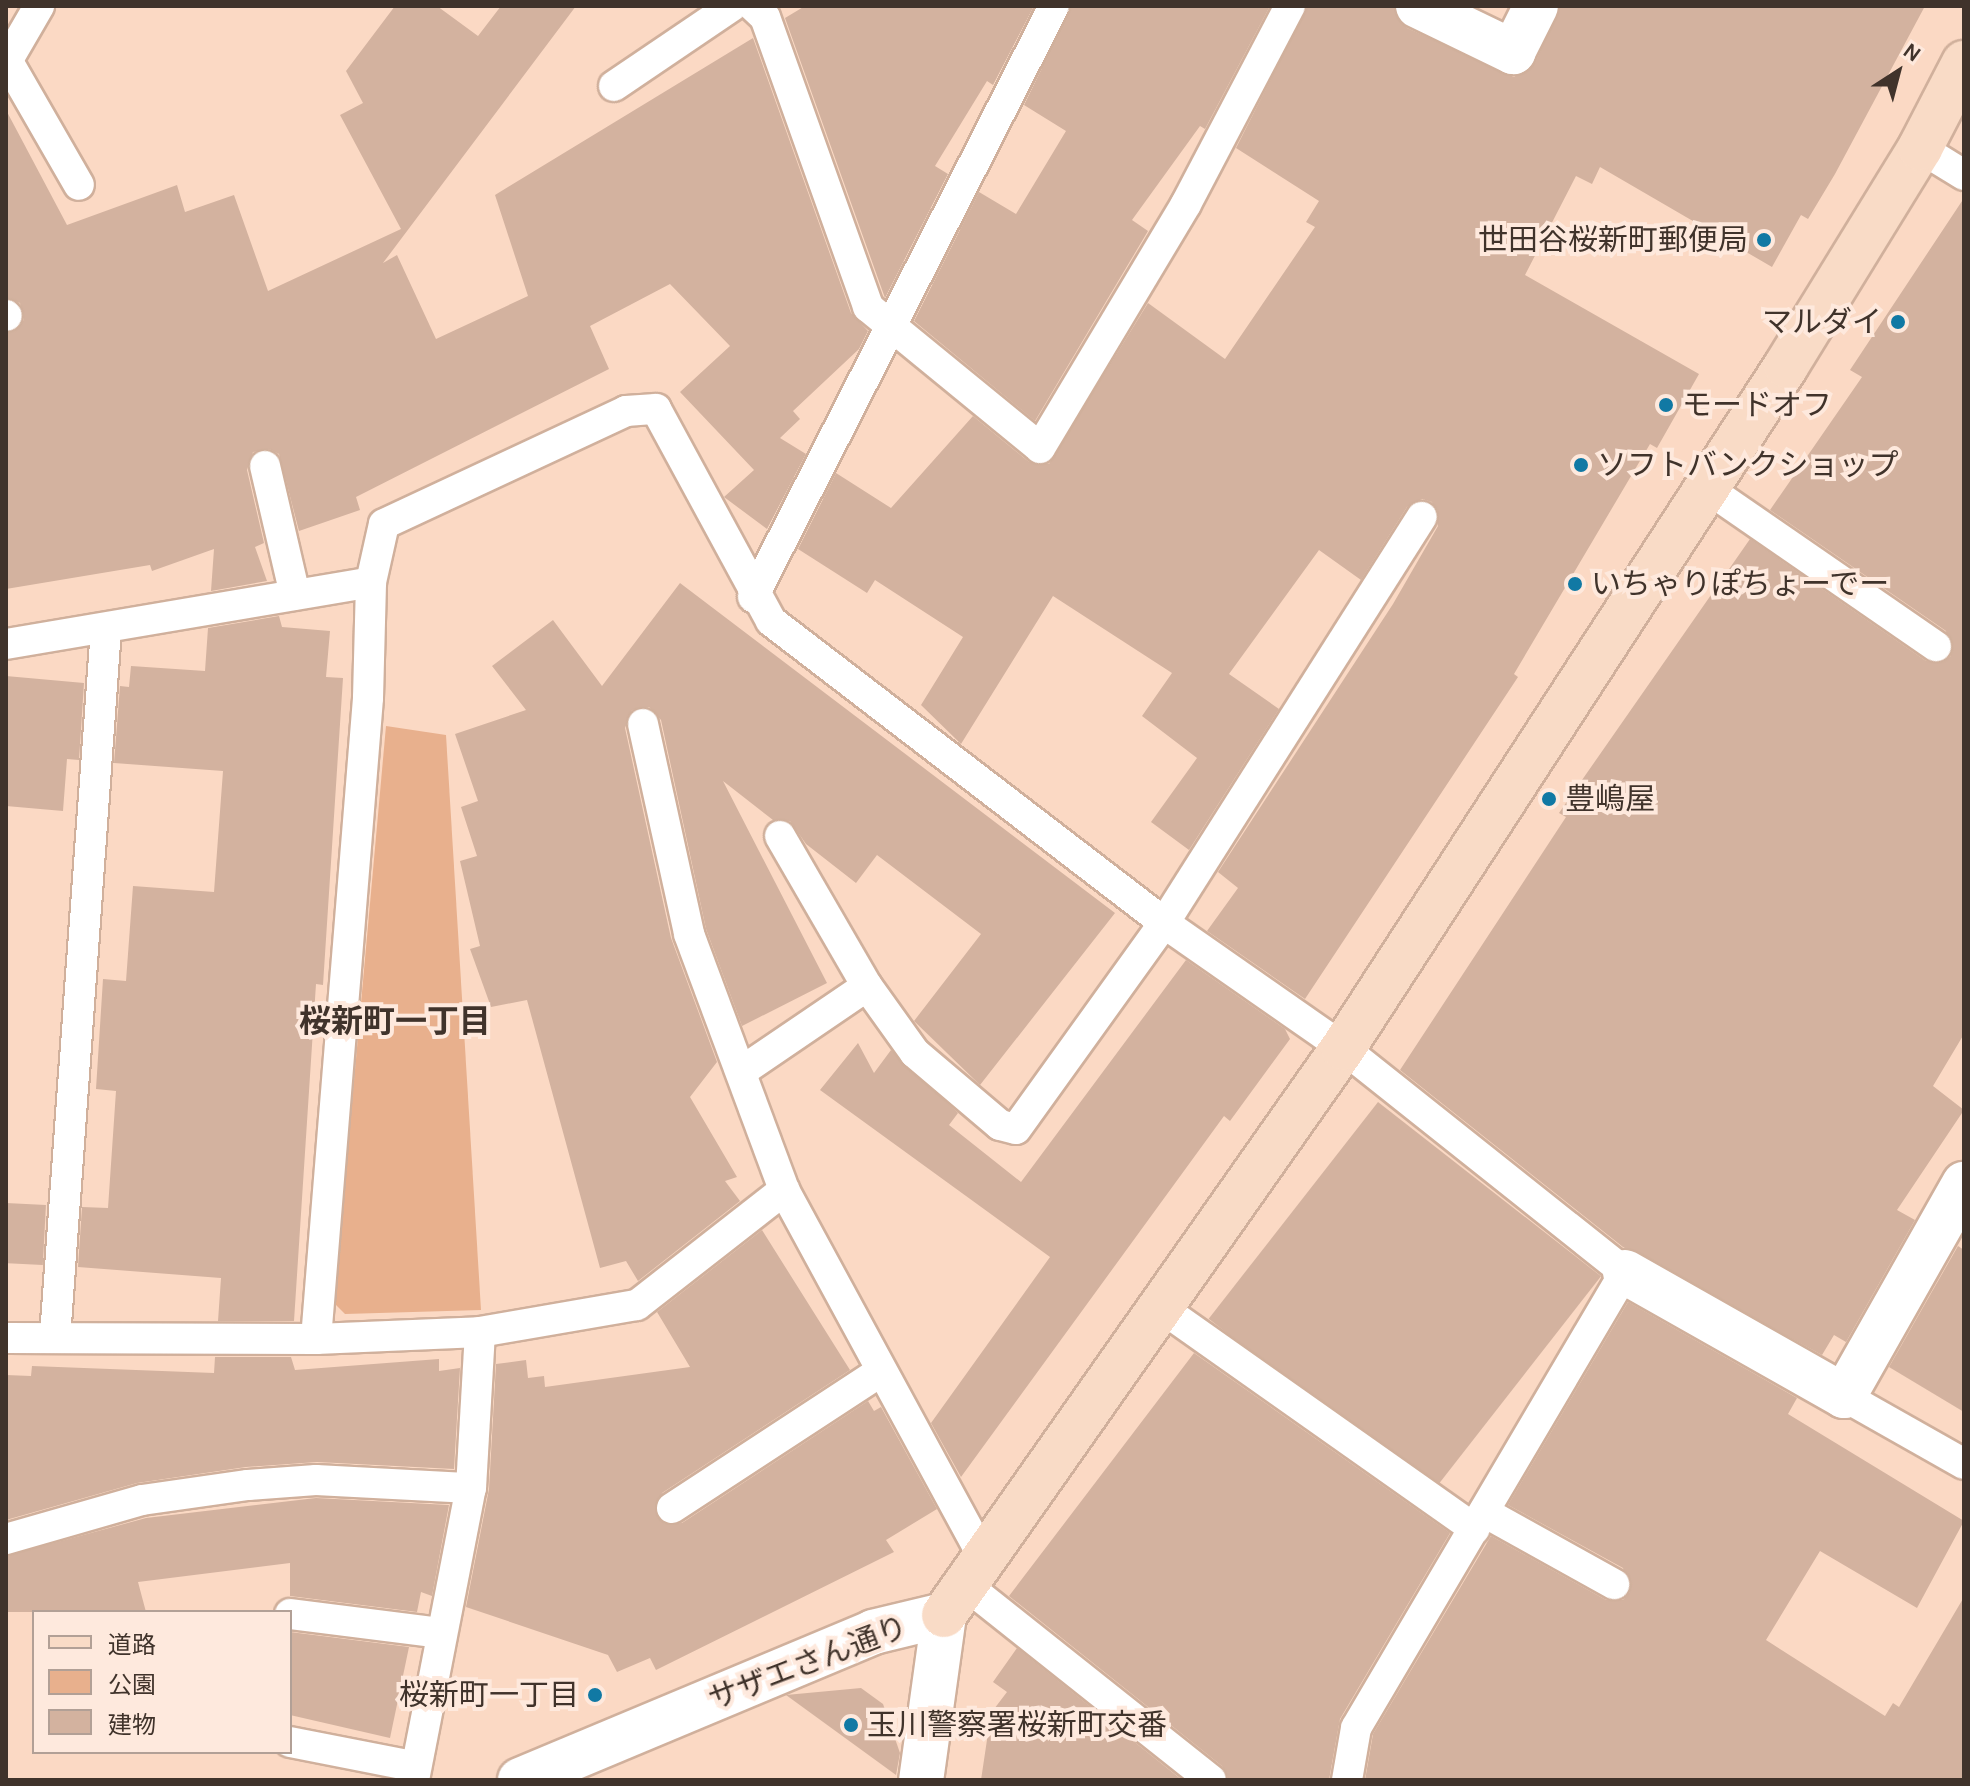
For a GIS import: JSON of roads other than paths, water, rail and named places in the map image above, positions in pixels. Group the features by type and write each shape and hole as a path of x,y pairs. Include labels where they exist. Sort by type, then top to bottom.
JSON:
{"street":[{"path":"1418,6 1513,52 1536,6"},
{"path":"963,1584 1343,1048 1708,489 1920,148 1964,63"},
{"path":"1625,1272 1844,1396 1964,1184"},
{"name":"サザエさん通り","path":"520,1780 873,1632 963,1584"},
{"name":"サザエさん通り","path":"921,1780 963,1584"}],"lane":[{"path":"39,6 7,61 79,185"},
{"path":"614,86 732,6"},
{"path":"753,6 765,17 868,307 1040,448 1186,204 1290,6"},
{"path":"753,597 1054,6"},
{"path":"1920,148 1964,175"},
{"path":"316,1339 368,698 371,582 384,524 626,411 656,409 753,597 771,621 1164,923 1343,1048 1625,1272 1356,1728 1347,1780"},
{"path":"265,466 295,595"},
{"path":"1708,489 1936,646"},
{"path":"780,836 867,986 915,1053 1000,1125 1016,1129 1164,923 1422,517"},
{"path":"6,644 371,582"},
{"path":"55,1337 106,629"},
{"path":"643,724 689,934 784,1190 880,1372 963,1584 1211,1780"},
{"path":"742,1071 867,986"},
{"path":"6,1338 316,1339 480,1332 637,1305 784,1190"},
{"path":"1160,1307 1480,1520 1614,1584"},
{"path":"292,1743 413,1773 471,1488 480,1332"},
{"path":"672,1508 880,1372"},
{"path":"1844,1396 1964,1464"},
{"path":"6,1539 142,1500 248,1485 316,1480 471,1488"},
{"path":"292,1614 441,1633"}],"place":[{"name":"世田谷桜新町郵便局","path":"1764,240"},
{"name":"マルダイ","path":"1898,322"},
{"name":"モードオフ","path":"1666,405"},
{"name":"ソフトバンクショップ","path":"1581,465"},
{"name":"いちゃりぽちょーでー","path":"1575,584"},
{"name":"豊嶋屋","path":"1549,799"},
{"name":"桜新町一丁目","path":"595,1695"},
{"name":"玉川警察署桜新町交番","path":"851,1725"}],"district":[{"name":"桜新町一丁目","path":"395,1022"}]}
